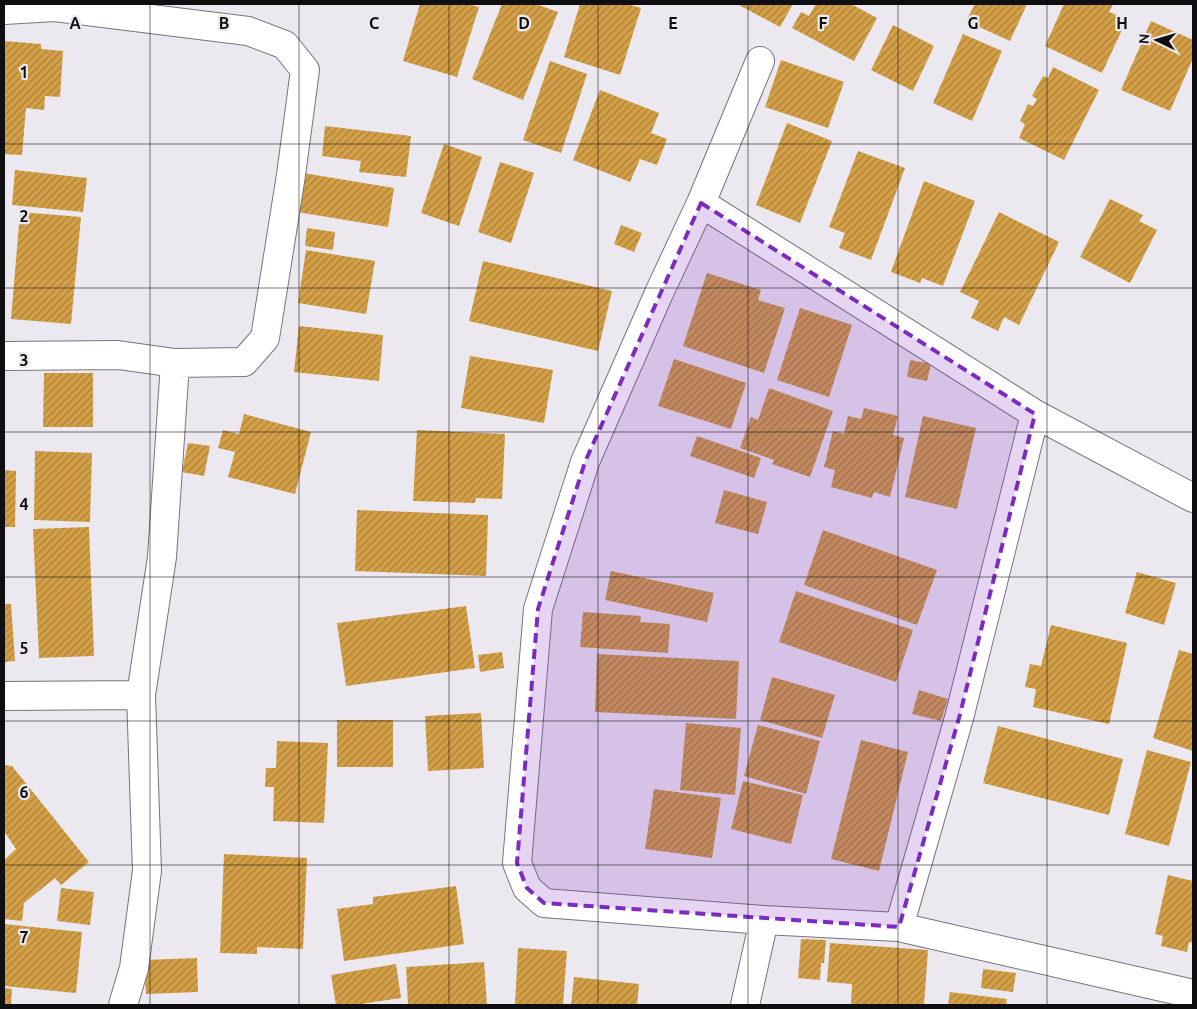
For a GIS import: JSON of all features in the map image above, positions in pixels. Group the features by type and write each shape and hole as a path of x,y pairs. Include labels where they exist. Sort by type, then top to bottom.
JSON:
{"street":[{"path":"4,10 56,7 248,31 285,45 305,70 265,338 244,362 175,363 118,355 4,356"},
{"path":"760,61 700,203 585,462 538,609 517,863 527,888 544,903 764,920 899,926 1193,994"},
{"path":"700,203 1035,414 1193,498"},
{"path":"123,1005 134,968 147,871 140,695 162,557 175,363"},
{"path":"899,926 959,718 1035,414"},
{"path":"4,696 140,695"},
{"path":"745,1005 764,920"}],"highlighted area":[{"path":"701,203 1035,414 959,718 899,927 544,903 527,888 517,863 538,609 585,462"}],"building":[{"path":"420,4 468,4 479,7 457,77 403,61"},
{"path":"502,4 536,4 558,12 523,100 472,79"},
{"path":"580,4 627,4 641,8 620,75 564,57"},
{"path":"737,4 793,4 780,27"},
{"path":"816,4 851,4 877,18 854,61 792,28 801,12 809,16"},
{"path":"975,4 1027,4 1010,41 966,21"},
{"path":"1064,4 1113,4 1109,12 1127,19 1102,73 1045,46"},
{"path":"1151,21 1193,40 1193,58 1170,111 1121,90"},
{"path":"893,25 934,46 913,91 871,70"},
{"path":"963,34 1002,51 972,121 933,103"},
{"path":"4,41 41,44 41,49 63,51 60,97 45,96 44,110 26,108 22,155 4,154"},
{"path":"781,60 844,82 828,128 765,107"},
{"path":"550,61 587,74 561,153 523,140"},
{"path":"1053,67 1099,90 1064,160 1019,138 1025,124 1020,121 1028,104 1033,106 1037,99 1032,96 1043,76 1048,78"},
{"path":"600,90 659,113 651,133 667,139 657,165 640,159 630,182 573,160"},
{"path":"787,123 832,141 800,223 756,205"},
{"path":"325,126 411,136 406,177 359,172 361,161 322,156"},
{"path":"444,144 482,157 459,226 421,213"},
{"path":"858,151 905,168 871,260 839,248 845,233 829,227"},
{"path":"500,162 534,173 511,243 478,232"},
{"path":"15,170 87,178 83,212 12,205"},
{"path":"303,173 394,188 388,227 297,212"},
{"path":"924,181 975,201 943,286 922,278 920,283 891,272"},
{"path":"1110,199 1143,215 1139,221 1157,230 1130,283 1080,257"},
{"path":"20,212 81,217 71,324 11,319"},
{"path":"999,212 1059,242 1019,325 1004,317 998,331 971,318 979,301 960,292"},
{"path":"621,225 642,233 634,252 614,244"},
{"path":"307,228 335,232 333,250 305,246"},
{"path":"306,250 375,261 366,314 298,303"},
{"path":"483,261 612,291 598,351 469,321"},
{"path":"707,273 761,290 758,300 785,308 764,373 683,346"},
{"path":"800,308 852,325 829,397 777,380"},
{"path":"299,326 383,335 379,381 294,372"},
{"path":"470,356 553,370 544,423 461,408"},
{"path":"674,359 746,383 731,429 658,406"},
{"path":"910,360 931,364 927,381 907,377"},
{"path":"44,373 93,373 93,427 43,427"},
{"path":"769,388 833,411 810,477 772,464 774,460 740,448 751,417 758,420"},
{"path":"864,408 898,416 893,435 904,438 890,497 874,492 872,498 831,487 835,470 824,467 833,431 844,434 848,416 861,419"},
{"path":"244,414 311,432 295,494 228,477 235,452 218,448 223,430 239,434"},
{"path":"923,416 976,428 957,509 905,497"},
{"path":"417,430 505,434 502,499 476,498 475,503 413,501"},
{"path":"697,436 761,458 754,478 690,456"},
{"path":"188,443 210,446 204,476 182,472"},
{"path":"35,451 92,453 90,522 34,520"},
{"path":"4,470 16,471 15,527 4,527"},
{"path":"724,490 767,502 758,534 715,523"},
{"path":"357,510 488,515 486,576 355,571"},
{"path":"89,527 94,656 39,658 33,529"},
{"path":"823,530 937,570 917,625 804,585"},
{"path":"611,571 714,593 707,622 605,600"},
{"path":"1137,572 1176,583 1164,625 1125,613"},
{"path":"796,591 913,630 896,682 779,642"},
{"path":"4,604 11,604 15,661 4,662"},
{"path":"466,606 475,668 346,686 337,623"},
{"path":"583,612 641,616 640,622 670,624 668,653 580,647"},
{"path":"1051,625 1127,643 1109,724 1033,707 1036,689 1025,687 1030,664 1041,666"},
{"path":"1179,650 1193,654 1193,751 1153,738"},
{"path":"502,652 504,668 480,672 478,655"},
{"path":"597,654 739,661 736,719 595,712"},
{"path":"772,677 835,695 822,738 760,720"},
{"path":"919,690 948,699 941,721 912,714"},
{"path":"481,713 484,768 428,771 425,716"},
{"path":"337,720 393,720 393,767 337,767"},
{"path":"686,723 741,728 735,795 680,790"},
{"path":"758,725 820,741 806,794 744,776"},
{"path":"998,726 1123,759 1109,815 983,783"},
{"path":"861,740 908,752 879,871 831,859"},
{"path":"277,741 328,743 324,823 273,821 274,787 265,787 266,768 276,768"},
{"path":"1147,750 1191,762 1169,846 1125,834"},
{"path":"4,765 12,766 89,862 61,885 55,878 24,903 22,921 4,919 4,860 16,849 4,831"},
{"path":"743,781 803,795 791,844 731,829"},
{"path":"654,789 721,798 712,858 645,849"},
{"path":"224,854 307,858 303,949 257,947 257,954 220,953"},
{"path":"1168,875 1193,881 1193,943 1189,942 1187,952 1161,946 1163,936 1155,934"},
{"path":"456,886 464,944 344,961 337,909 373,904 373,897"},
{"path":"61,888 94,892 90,925 57,921"},
{"path":"4,924 82,932 76,993 4,986"},
{"path":"801,939 826,940 824,963 821,963 820,980 798,978"},
{"path":"830,943 928,950 924,1005 851,1005 852,984 827,982"},
{"path":"518,948 567,951 563,1005 515,1005"},
{"path":"197,958 198,992 146,994 144,960"},
{"path":"484,962 487,1005 408,1005 406,967"},
{"path":"396,964 401,998 354,1005 336,1005 331,975"},
{"path":"983,969 1016,973 1013,992 981,988"},
{"path":"574,977 639,984 637,1005 571,1005"},
{"path":"4,988 12,989 11,1005 4,1005"},
{"path":"950,992 1007,999 1006,1005 948,1005"}]}
